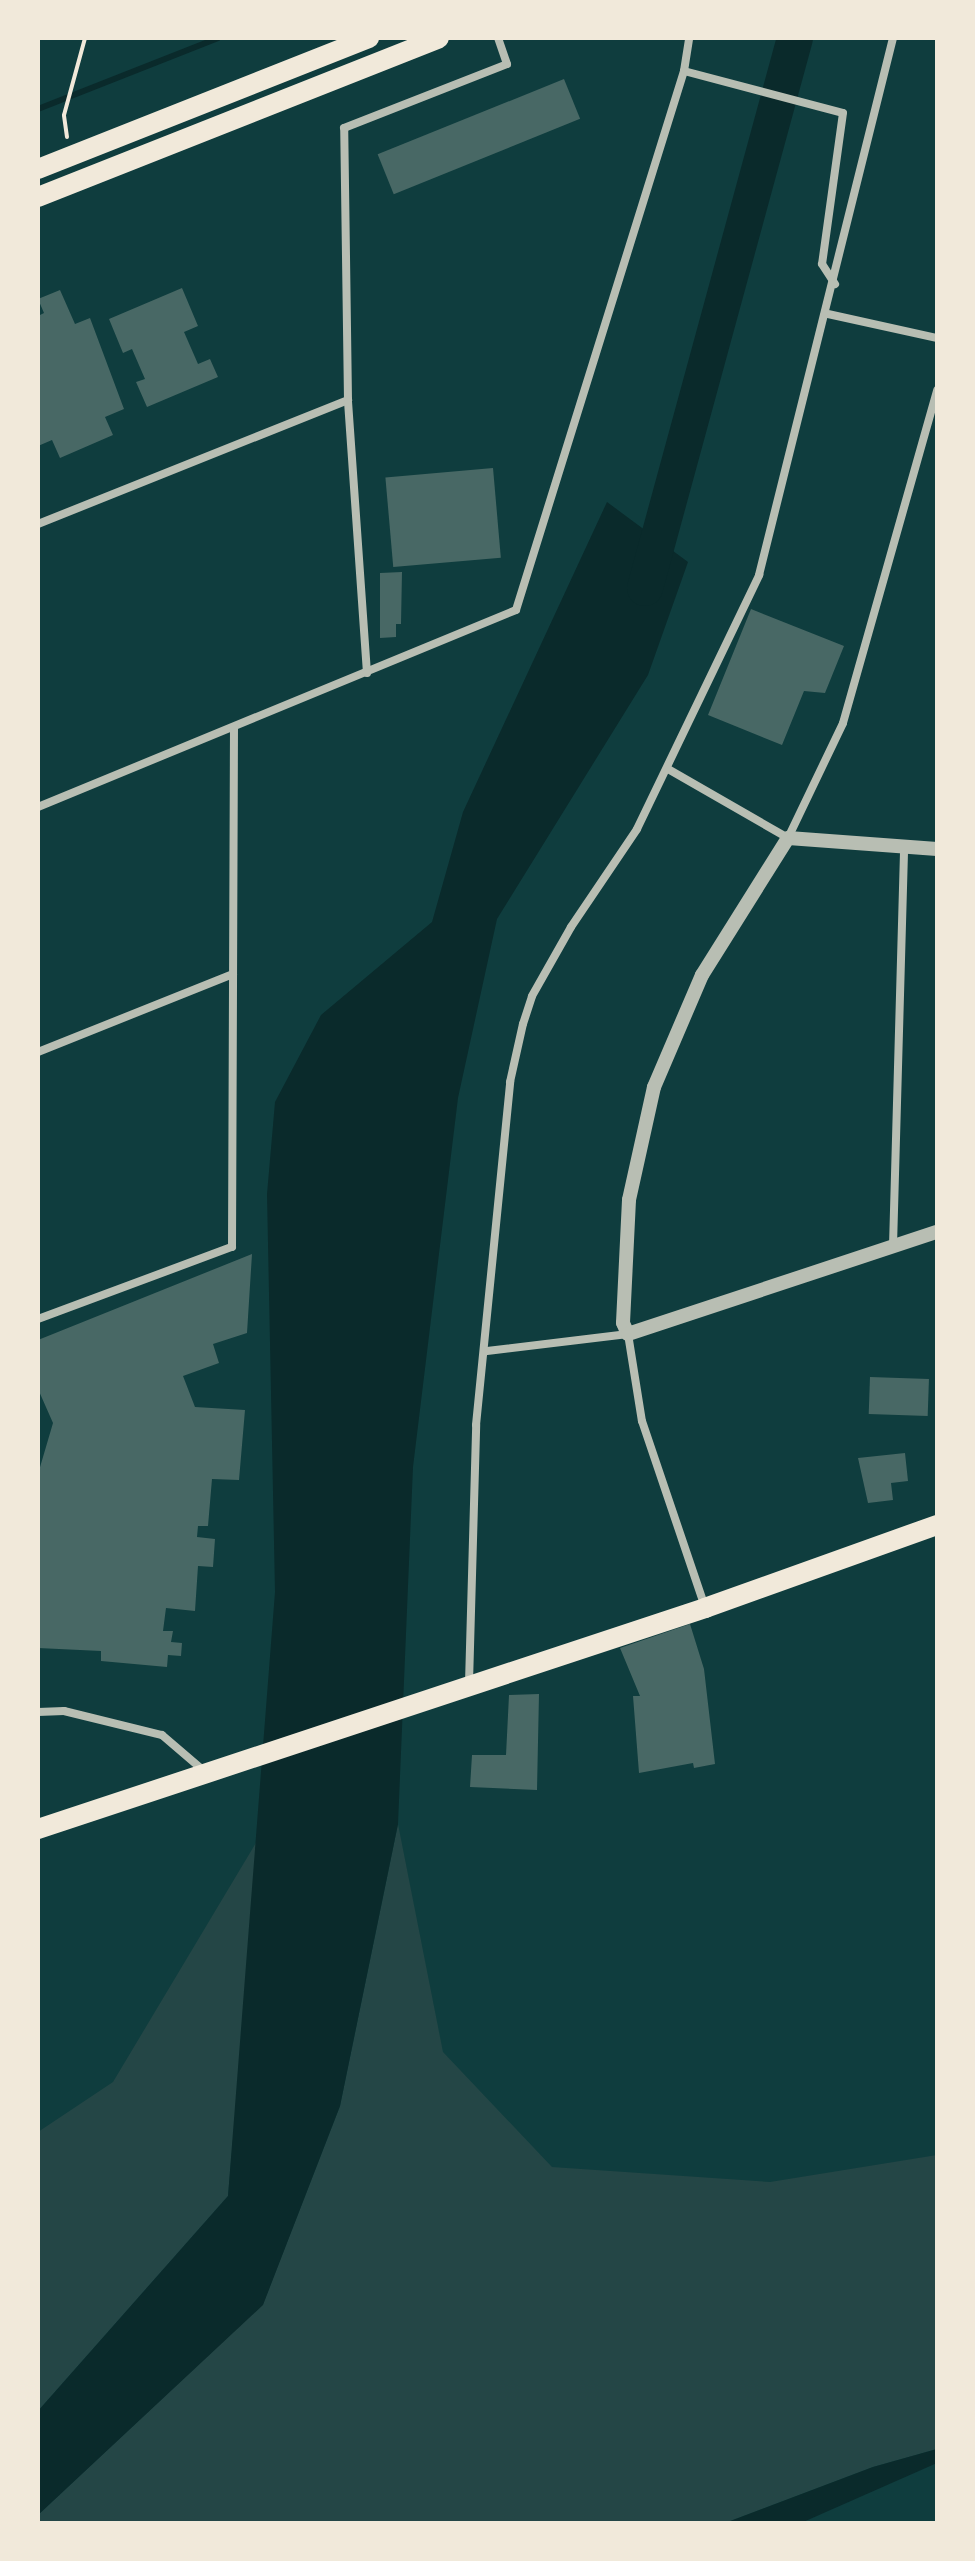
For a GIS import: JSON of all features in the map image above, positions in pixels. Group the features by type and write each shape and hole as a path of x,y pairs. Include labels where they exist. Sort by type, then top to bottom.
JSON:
{"main road":[{"path":"38,169 369,38"},
{"path":"38,197 439,38"},
{"path":"38,1829 253,1760 464,1685 705,1608 937,1525"}],"street":[{"path":"367,673 348,400 344,128 507,64 498,38"},
{"path":"38,807 516,610 684,71 689,38"},
{"path":"464,1685 476,1425 487,1351 510,1082 532,996 637,829 759,575 828,314 893,38"},
{"path":"684,71 843,113 822,264 835,284"},
{"path":"828,314 937,338"},
{"path":"705,1608 642,1421 622,1304 629,1200 654,1087 702,975 788,838 843,723 937,390"},
{"path":"38,524 348,400"},
{"path":"38,1319 232,1247 234,727"},
{"path":"668,769 788,838 937,849"},
{"path":"893,1246 904,848"},
{"path":"38,1052 233,974"},
{"path":"487,1351 628,1334 937,1232"},
{"path":"38,1712 64,1711 162,1735 179,1745 208,1775"}],"path":[{"path":"70,156 64,115 85,38"}],"shaded area":[{"path":"607,502 688,562 648,675 497,919 458,1098 413,1467 398,1824 340,2106 263,2305 38,2515 38,2411 228,2196 275,1592 267,1194 275,1102 321,1015 432,922 463,812"},
{"path":"398,1824 443,2052 552,2167 770,2182 937,2155 937,2449 873,2467 725,2523 38,2523 38,2515 263,2304 340,2106"},
{"path":"260,1836 228,2196 38,2411 38,2132 113,2082"},
{"path":"937,2449 937,2463 801,2523 725,2523 873,2467"}],"building":[{"path":"564,79 580,119 394,194 378,154"},
{"path":"182,288 198,326 184,332 198,364 210,359 218,377 147,407 136,382 145,379 132,349 123,353 109,319"},
{"path":"60,290 75,324 90,318 124,409 105,417 113,435 60,458 52,440 38,446 38,316 44,313 38,299"},
{"path":"493,468 501,558 393,567 385,477"},
{"path":"402,572 401,624 396,624 396,637 380,638 380,573"},
{"path":"751,609 844,646 825,693 804,691 782,745 708,715"},
{"path":"252,1254 247,1333 213,1344 219,1363 183,1376 195,1407 245,1410 239,1480 212,1479 208,1526 198,1526 197,1537 215,1539 213,1567 198,1566 195,1611 166,1608 163,1631 173,1631 171,1642 182,1643 181,1656 168,1655 167,1667 101,1661 101,1651 38,1648 38,1474 53,1423 38,1389 38,1340"},
{"path":"870,1377 929,1379 928,1416 869,1414"},
{"path":"905,1453 908,1481 891,1483 893,1500 868,1503 858,1458"},
{"path":"690,1624 704,1669 715,1764 694,1768 693,1763 639,1773 633,1696 640,1696 620,1648"},
{"path":"539,1694 537,1790 470,1787 472,1755 506,1755 509,1695"}],"waterway":[{"path":"38,109 218,38"},
{"path":"645,588 795,38"}]}
